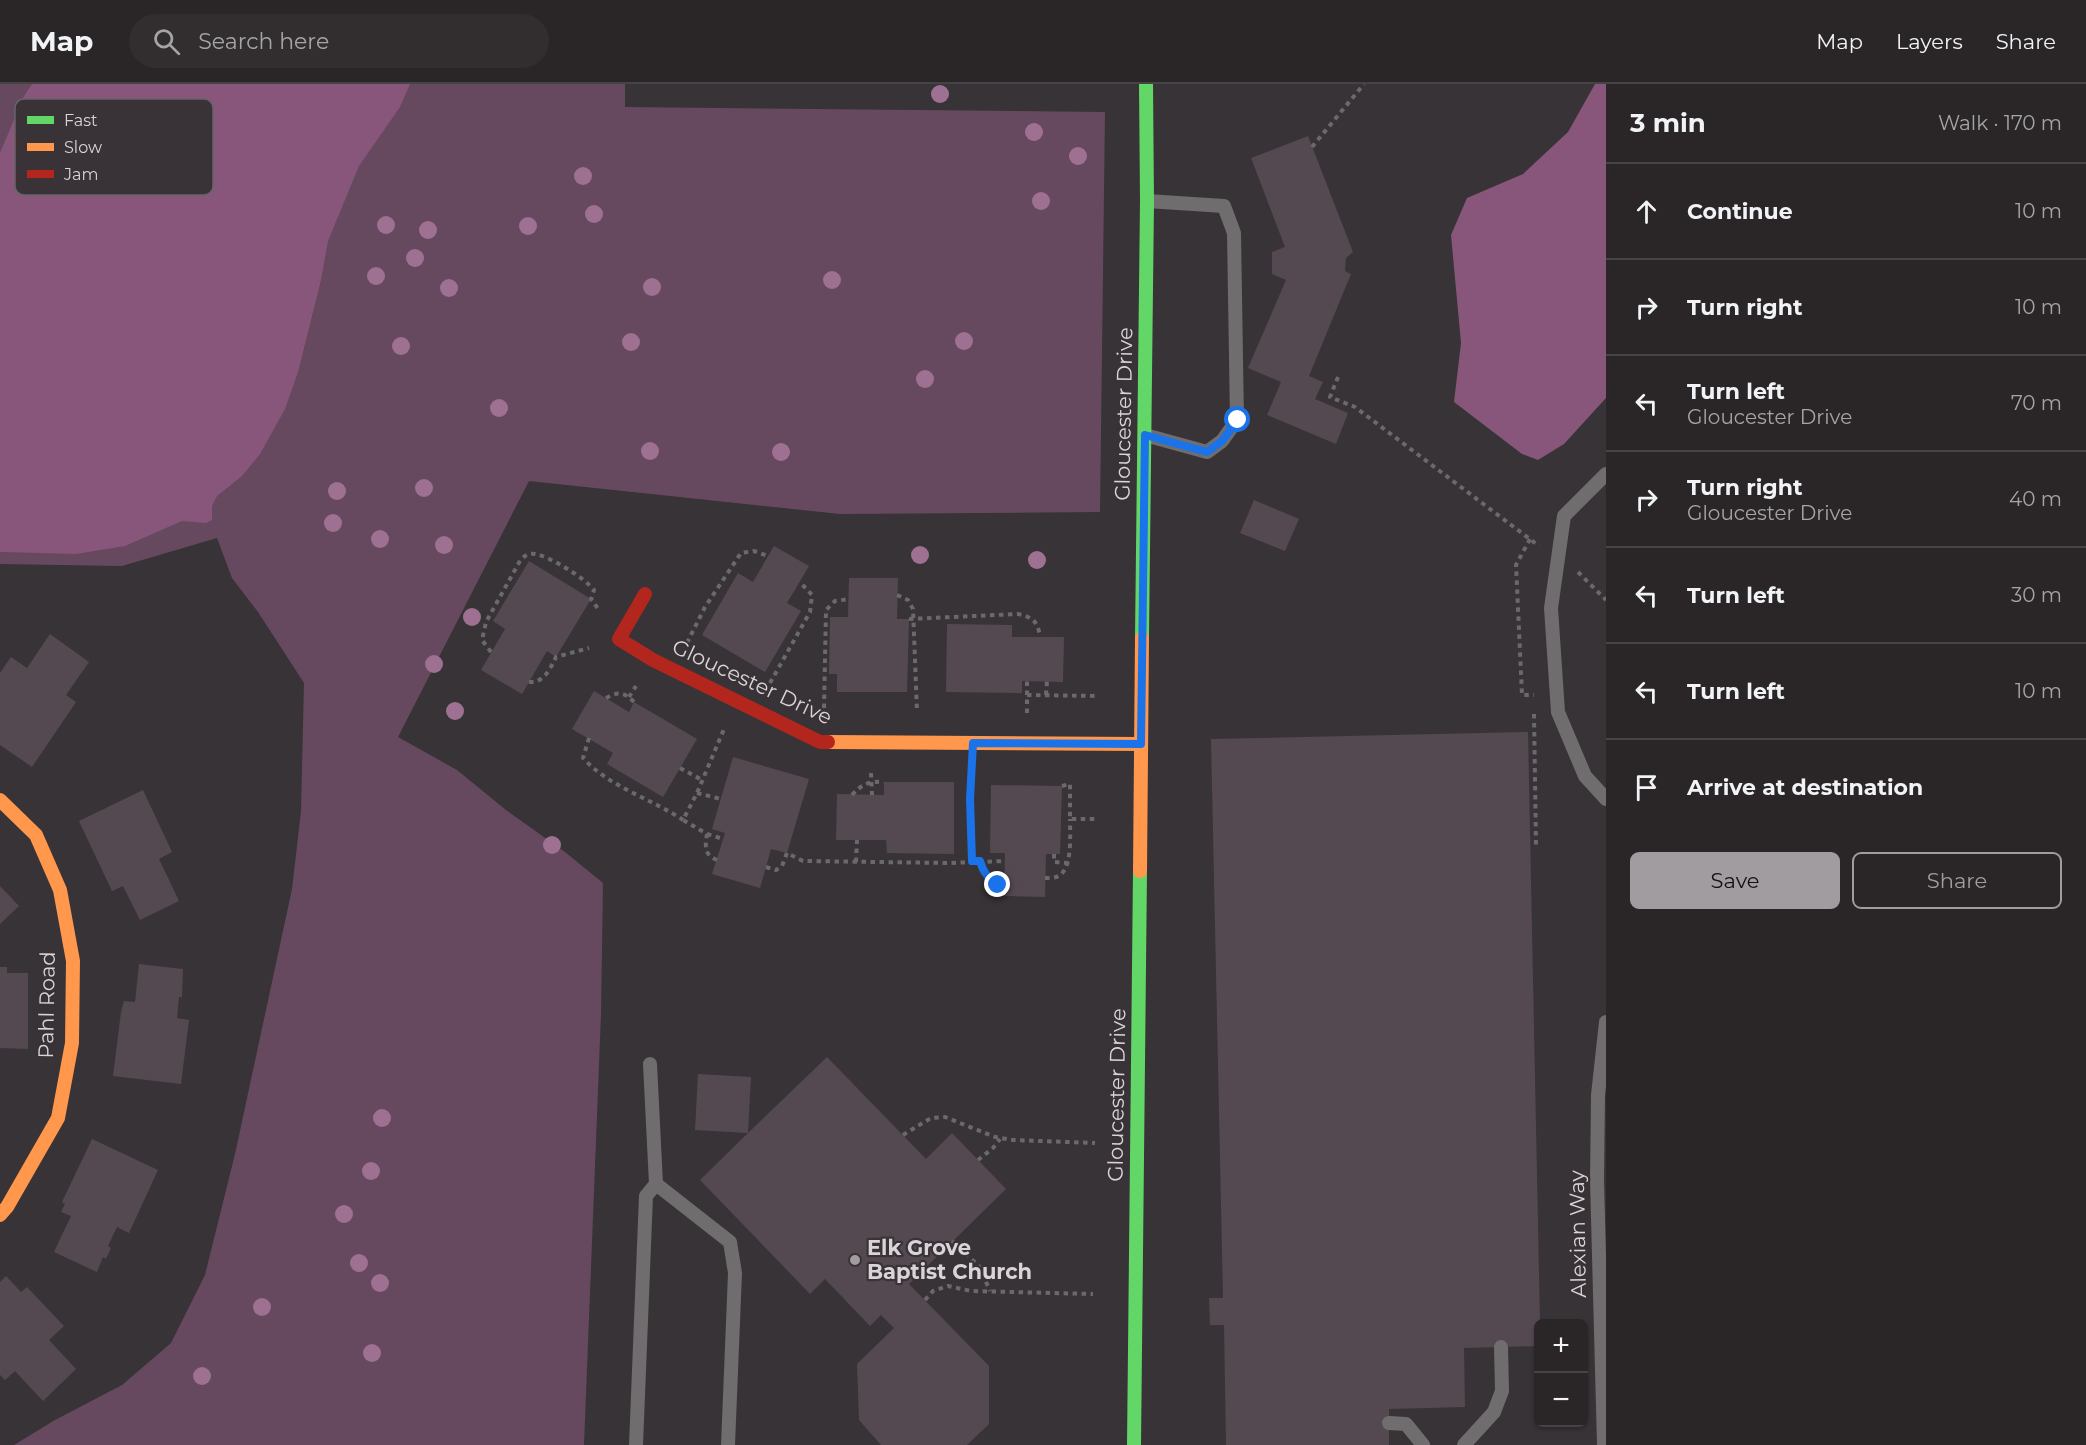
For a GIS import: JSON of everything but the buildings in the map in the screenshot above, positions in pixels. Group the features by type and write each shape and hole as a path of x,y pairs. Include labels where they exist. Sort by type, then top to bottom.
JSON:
{"street":[{"name":"Gloucester Drive","path":"1134,1445 1145,435 1146,84"},
{"path":"619,639 645,594"},
{"name":"Gloucester Drive","path":"619,639 673,670 820,742 1141,744"},
{"name":"Pahl Road","path":"0,800 36,835 60,890 73,961 72,1043 58,1118 7,1207 0,1215"}],"lane":[{"path":"1145,435 1207,452 1222,441 1238,420 1234,233 1224,206 1147,201"},
{"path":"1606,474 1564,516 1551,608 1558,712 1585,776 1606,799"},
{"name":"Alexian Way","path":"1604,1445 1602,1249 1597,1180 1598,1095 1606,1022"},
{"path":"636,1445 646,1196 656,1184 650,1064"},
{"path":"656,1184 730,1242 735,1273 728,1445"},
{"path":"1464,1445 1494,1412 1502,1391 1501,1347"},
{"path":"1389,1423 1406,1424 1424,1445"}],"path":[{"path":"1312,147 1364,84"},
{"path":"1338,377 1330,397 1355,407 1530,539 1575,569 1606,600"},
{"path":"1530,539 1516,565 1522,695 1534,694 1536,846"},
{"path":"673,670 705,607 741,553 754,551 768,556"},
{"path":"491,652 482,640 486,622 526,554 543,556 588,582 594,590 591,599 619,639 556,657 543,678 529,682"},
{"path":"755,710 810,612 812,595 800,582"},
{"path":"897,595 908,600 913,609 916,684"},
{"path":"824,742 826,609 834,601 849,599"},
{"path":"909,619 1018,614 1035,620 1039,626 1040,637"},
{"path":"1046,695 1047,681"},
{"path":"606,698 616,693 625,693 634,702"},
{"path":"1027,695 1099,696"},
{"path":"683,820 737,701"},
{"path":"589,738 583,758 592,767 631,791 665,807 707,834 723,839"},
{"path":"972,861 970,799 973,743"},
{"path":"680,768 702,780"},
{"path":"852,795 861,784 871,781 884,782"},
{"path":"1045,878 1057,877 1064,872 1068,863 1070,784 1062,786"},
{"path":"697,793 721,799"},
{"path":"1070,819 1097,819"},
{"path":"707,834 706,852 717,860"},
{"path":"856,862 857,840"},
{"path":"766,867 776,870 782,866 787,853 803,861 950,863 1005,861"},
{"path":"1054,854 1054,862 1068,863"},
{"path":"980,861 990,879 1005,887"},
{"path":"903,1135 931,1118 945,1117 1001,1138 1095,1143"},
{"path":"978,1160 1001,1138"},
{"path":"952,1241 979,1266 990,1291"},
{"path":"924,1300 933,1291 948,1286 971,1292 1093,1294"}],"shaded area":[{"path":"0,84 625,84 625,107 1105,112 1100,512 840,514 529,481 398,737 457,770 603,883 601,1014 584,1445 14,1445 55,1420 122,1385 171,1343 205,1275 235,1154 292,889 301,811 304,683 258,612 232,578 217,538 122,566 0,564"},
{"path":"32,84 410,84 400,107 359,166 328,241 321,280 298,372 285,409 260,454 242,476 217,496 212,506 212,520 206,523 182,521 125,546 76,554 0,552 0,153 15,117 15,195 213,195 213,99 23,99"},
{"path":"1595,84 1606,84 1606,398 1564,444 1538,460 1522,454 1454,402 1461,343 1451,235 1467,198 1523,174 1568,132"}],"traffic: fast":[{"path":"1142,638 1147,201 1146,84"},
{"path":"1134,1445 1140,871"}],"traffic: slow":[{"path":"1140,871 1142,638"},
{"path":"828,742 1141,744"},
{"path":"0,800 36,835 60,890 73,961 72,1043 58,1118 7,1207 0,1215"}],"traffic: jam":[{"path":"645,594 619,639 653,660 820,742 828,742"}],"place":[{"name":"Elk Grove Baptist Church","path":"855,1260"}],"route":[{"path":"998,885 983,870 980,861 972,861 970,799 973,743 1141,744 1145,435 1207,452 1222,441 1238,420"}]}
